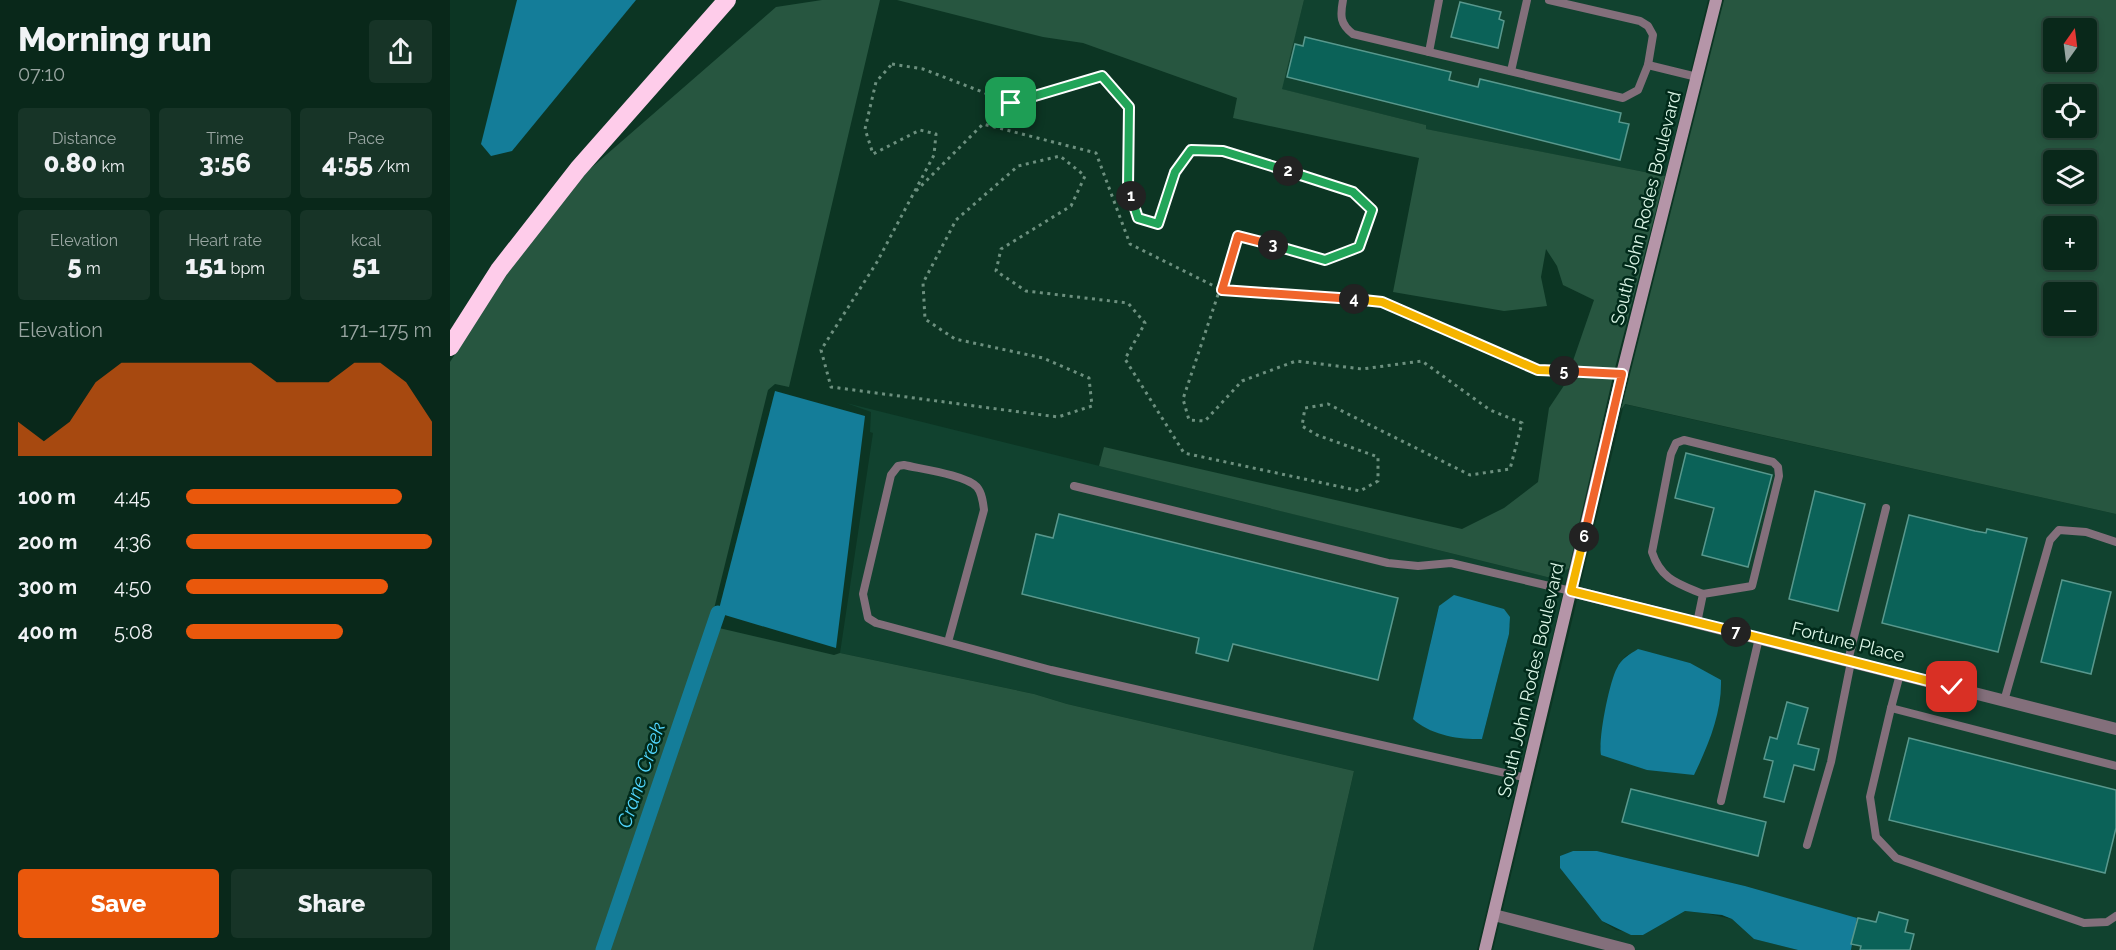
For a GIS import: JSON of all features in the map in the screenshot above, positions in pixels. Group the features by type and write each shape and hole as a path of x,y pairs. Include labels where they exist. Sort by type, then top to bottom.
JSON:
{"highway":[{"path":"450,347 499,270 578,169 727,0"}],"main road":[{"name":"South John Rodes Boulevard","path":"1485,950 1622,374 1716,0"}],"street":[{"name":"Fortune Place","path":"1571,591 2116,729"},
{"path":"1494,915 1629,950"}],"lane":[{"path":"1343,0 1341,15 1343,26 1353,34 1623,98 1638,90 1648,65 1653,35 1648,26 1640,21 1549,0"},
{"path":"1429,52 1439,0"},
{"path":"1511,71 1527,0"},
{"path":"1648,65 1697,77"},
{"path":"1684,440 1773,462 1778,468 1779,476 1752,586 1703,594 1673,581 1657,568 1652,552 1671,454 1676,443 1684,440"},
{"path":"948,642 984,510 982,497 977,487 964,480 904,465 898,466 891,475 863,594 864,609 868,618 876,623 1051,670 1527,778"},
{"path":"1074,486 1388,563 1418,566 1451,563 1571,591"},
{"path":"1807,845 1831,762 1850,661 1886,508"},
{"path":"2004,700 2050,540 2059,530 2086,532 2116,542"},
{"path":"1697,623 1703,594"},
{"path":"1721,801 1759,638"},
{"path":"1900,674 1870,797 1876,837 1896,858 2084,923 2107,922 2116,916"},
{"path":"1891,708 2116,766"}],"path":[{"path":"892,64 923,69 1011,103 1102,76 1129,107 1128,188 1138,218 1158,224 1175,172 1191,150 1223,151 1353,192 1372,210 1359,247 1325,260 1238,236 1222,290 1183,399 1189,420 1205,421 1242,381 1296,361 1362,369 1422,361 1490,410 1522,423 1510,469 1470,475 1328,404 1305,408 1302,426 1317,435 1378,457 1378,482 1360,491 1184,453 1125,359 1145,323 1128,303 1026,291 996,271 1001,249 1071,206 1086,176 1060,156 1018,166 956,220 923,283 925,319 956,339 1042,358 1089,378 1092,405 1058,417 831,387 821,350 877,262 934,155 936,134 920,130 873,154 865,129 876,82 892,64"},
{"path":"913,194 983,124 1096,153 1130,244 1222,290 1382,302 1538,370 1622,374"}],"shaded area":[{"path":"822,0 880,0 789,387 775,384 768,390 712,617 720,622 719,628 834,655 840,653 1034,694 1067,704 1354,771 1313,950 450,950 450,362 505,276 583,175 776,7"},
{"path":"897,0 1304,0 1282,89 1426,125 1426,129 1665,176 1614,372 1569,568 1555,579 1099,466 1104,447 1462,529 1504,508 1538,482 1549,408 1565,384 1594,300 1563,285 1557,266 1546,249 1541,277 1547,306 1504,311 1393,292 1419,158 1233,118 1237,98 1083,43 1043,37"},
{"path":"1304,0 1708,0 1665,176 1425,129 1426,125 1281,89"},
{"path":"1724,0 2116,0 2116,514 1625,404 1621,410"},
{"path":"846,403 1555,579 1569,568 1477,950 1313,950 1354,771 1067,704 1034,694 840,653 873,433 870,432 871,412","holes":["1439,606 1509,634 1482,739 1430,644"]},
{"path":"1624,404 2116,514 2116,950 1851,950 1857,919 1745,886 1597,851 1573,851 1560,856 1560,868 1602,921 1616,930 1643,935 1685,911 1704,913 1732,919 1754,939 1798,950 1493,950","holes":["1638,650 1690,663 1600,748 1617,667 1626,656"]}],"water":[{"path":"517,0 636,0 512,151 491,156 481,144"},
{"path":"775,391 865,416 836,648 718,613"},
{"path":"1454,595 1504,609 1510,617 1509,634 1482,739 1464,739 1437,733 1413,719 1439,606"},
{"path":"1638,649 1690,663 1721,680 1717,717 1694,775 1647,770 1601,755 1603,724 1614,675 1621,662"},
{"path":"1573,851 1597,851 1745,886 1857,918 1851,950 1798,950 1754,939 1732,919 1722,915 1685,911 1643,935 1631,935 1602,921 1560,868 1560,856"}],"building":[{"path":"1460,2 1501,12 1499,19 1504,21 1498,48 1451,37"},
{"path":"1305,37 1451,72 1449,80 1478,87 1480,79 1621,113 1619,122 1629,124 1620,160 1287,77 1295,44 1303,46"},
{"path":"1686,453 1772,475 1748,567 1702,555 1714,508 1675,498"},
{"path":"1815,491 1865,504 1838,611 1789,599"},
{"path":"1059,514 1398,598 1378,680 1233,644 1228,661 1196,653 1199,638 1022,594 1036,534 1053,538"},
{"path":"1909,515 1975,531 1986,533 1987,529 2027,538 1998,652 1882,623"},
{"path":"2062,580 2111,592 2091,674 2041,662"},
{"path":"1787,702 1808,708 1798,744 1819,749 1814,770 1794,765 1784,802 1764,797 1773,761 1764,759 1770,737 1777,739"},
{"path":"1909,738 2116,790 2116,828 2105,873 1889,820"},
{"path":"1631,789 1766,822 1758,856 1622,822"},
{"path":"1879,912 1908,920 1905,932 1914,934 1910,950 1860,950 1861,946 1851,944 1858,918 1876,922"}],"waterway":[{"name":"Crane Creek","path":"603,950 718,613"}],"route":[{"path":"1011,103 1102,76 1129,107 1128,188 1138,218 1158,224 1175,172 1191,150 1223,151 1353,192 1372,210 1359,247 1325,260 1238,236 1222,290 1382,302 1538,370 1622,374 1571,591 1952,687"}]}
